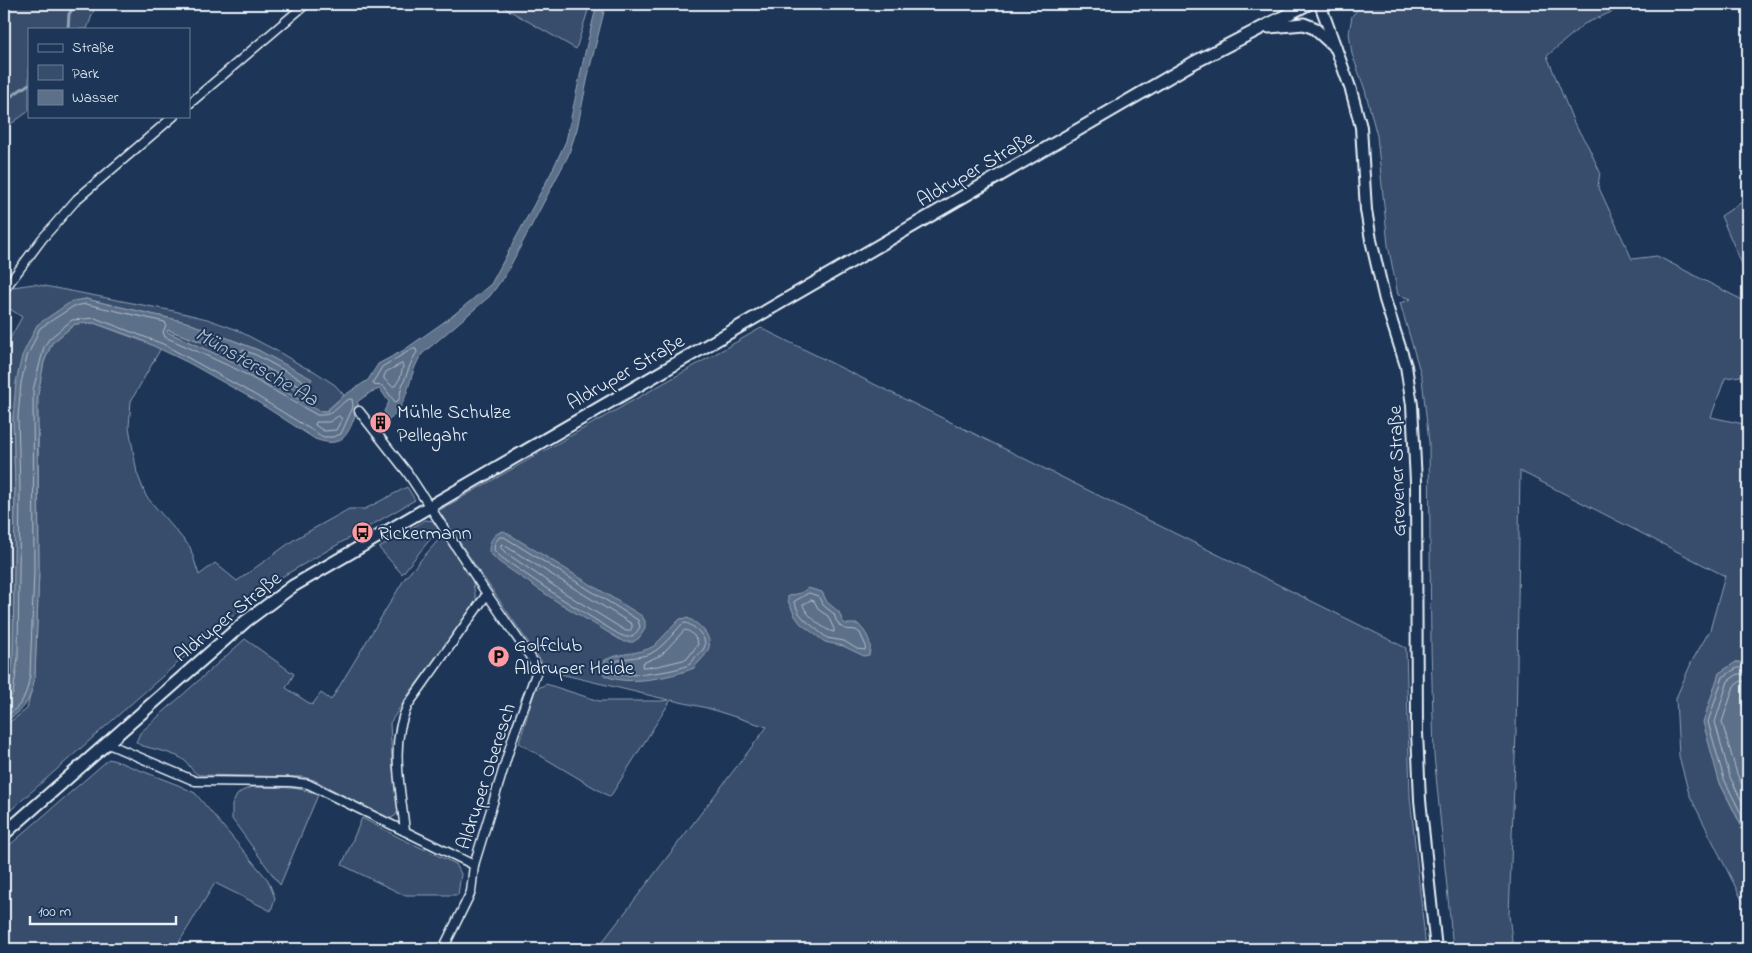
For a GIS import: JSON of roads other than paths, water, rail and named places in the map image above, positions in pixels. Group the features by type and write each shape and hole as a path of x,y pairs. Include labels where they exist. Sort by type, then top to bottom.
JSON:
{"main road":[{"name":"Aldruper Straße","path":"4,834 246,621 293,586 1193,63 1308,4"},
{"path":"1262,27 1304,24 1314,28 1336,47"}],"street":[{"path":"190,103 306,4"},
{"name":"Grevener Straße","path":"1320,4 1352,90 1361,127 1366,210 1370,240 1406,366 1412,405 1416,482 1417,732 1420,800 1436,949"},
{"path":"4,290 42,239 77,199 172,118"},
{"name":"Aldruper Oberesch","path":"359,410 430,506 538,668 514,734 474,865 472,892 443,949"},
{"path":"405,831 398,765 399,732 402,717 408,705 487,594"},
{"name":"Aldruper Oberesch","path":"106,743 195,781 290,782 308,784 474,865"}],"water":[{"name":"Münstersche Aa","path":"597,4 606,4 577,129 568,156 506,274 490,296 422,354 417,362 401,405 389,420 384,411 389,402 380,389 371,392 357,402 359,406 345,436 334,442 326,442 315,439 253,399 189,363 139,339 94,323 85,323 75,324 52,343 44,362 37,400 39,571 35,675 29,698 23,708 4,722 4,698 8,693 13,658 15,487 13,417 16,382 22,356 37,325 72,301 86,299 186,322 258,350 312,379 302,394 224,350 168,330 167,332 238,364 319,411 327,411 343,396 368,380 378,364 404,350 451,317 491,284 551,173 566,141"},
{"path":"504,531 642,616 645,621 645,629 639,638 633,642 624,642 556,601 499,562 489,552 489,548 494,536"},
{"path":"808,588 822,592 827,602 839,612 843,622 846,624 858,624 861,627 870,642 869,655 864,656 843,646 825,642 801,624 788,601 788,596 801,593"},
{"path":"687,618 701,627 708,636 709,641 707,652 694,668 674,675 649,679 624,680 613,679 604,675 603,666 605,660 642,651 654,646 680,619"},
{"path":"1736,662 1748,663 1748,839 1719,781 1703,722 1719,673"}],"waterway":[{"path":"68,28 69,14 76,4"},
{"path":"4,101 28,85"}],"place":[{"name":"Mühle Schulze Pellegahr","path":"381,422"},
{"name":"Rickermann","path":"362,532"},
{"name":"Golfclub Aldruper Heide","path":"498,656"}]}
